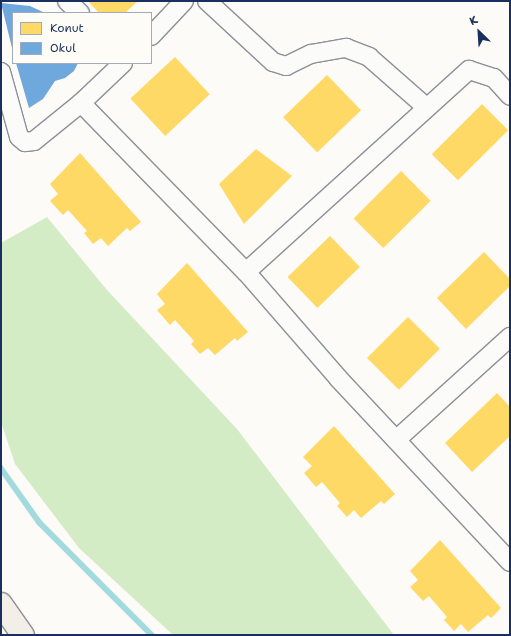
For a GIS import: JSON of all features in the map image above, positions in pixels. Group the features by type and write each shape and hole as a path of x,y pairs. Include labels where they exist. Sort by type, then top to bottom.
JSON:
{"highway":[{"path":"1,604 23,635"}],"street":[{"path":"67,1 79,12"},
{"path":"152,35 184,1"},
{"path":"207,1 273,62 286,66 311,54 346,48 369,57 427,108"},
{"path":"1,72 19,137 26,142 34,140 81,103 121,64"},
{"path":"246,272 469,70 494,78 510,96"},
{"path":"81,103 246,272 396,440 510,562"},
{"path":"396,440 510,337"}],"green space":[{"path":"47,217 107,290 237,429 394,635 173,635 79,548 15,464 1,422 1,243"}],"building: Konut":[{"path":"88,1 138,1 126,12 98,12"},
{"path":"175,57 210,94 165,136 130,99"},
{"path":"327,75 361,110 317,153 283,117"},
{"path":"482,104 508,130 458,180 432,154"},
{"path":"256,149 292,176 244,224 219,184"},
{"path":"80,153 141,222 130,231 127,228 108,246 101,238 93,244 84,233 87,231 68,210 63,215 50,201 58,194 50,184"},
{"path":"401,171 431,201 383,248 354,218"},
{"path":"330,236 360,267 317,308 288,277"},
{"path":"484,252 510,279 510,286 466,329 437,298"},
{"path":"187,263 248,332 237,341 235,338 215,355 208,348 200,354 191,344 194,341 175,320 170,325 157,310 165,304 157,294"},
{"path":"408,317 440,349 399,390 367,358"},
{"path":"497,393 510,407 510,436 472,472 445,443"},
{"path":"334,426 395,494 384,504 381,501 361,518 354,510 347,517 337,506 340,503 322,482 316,487 304,473 312,466 303,457"},
{"path":"440,540 501,608 491,618 488,615 468,632 461,624 454,631 444,620 447,617 429,596 423,601 410,587 418,580 410,571"}],"building: Okul":[{"path":"1,3 30,6 43,12 12,12 12,48"},
{"path":"16,64 78,64 74,71 65,78 55,81 43,99 29,108"}],"waterway":[{"path":"1,468 40,523 152,635"}]}
